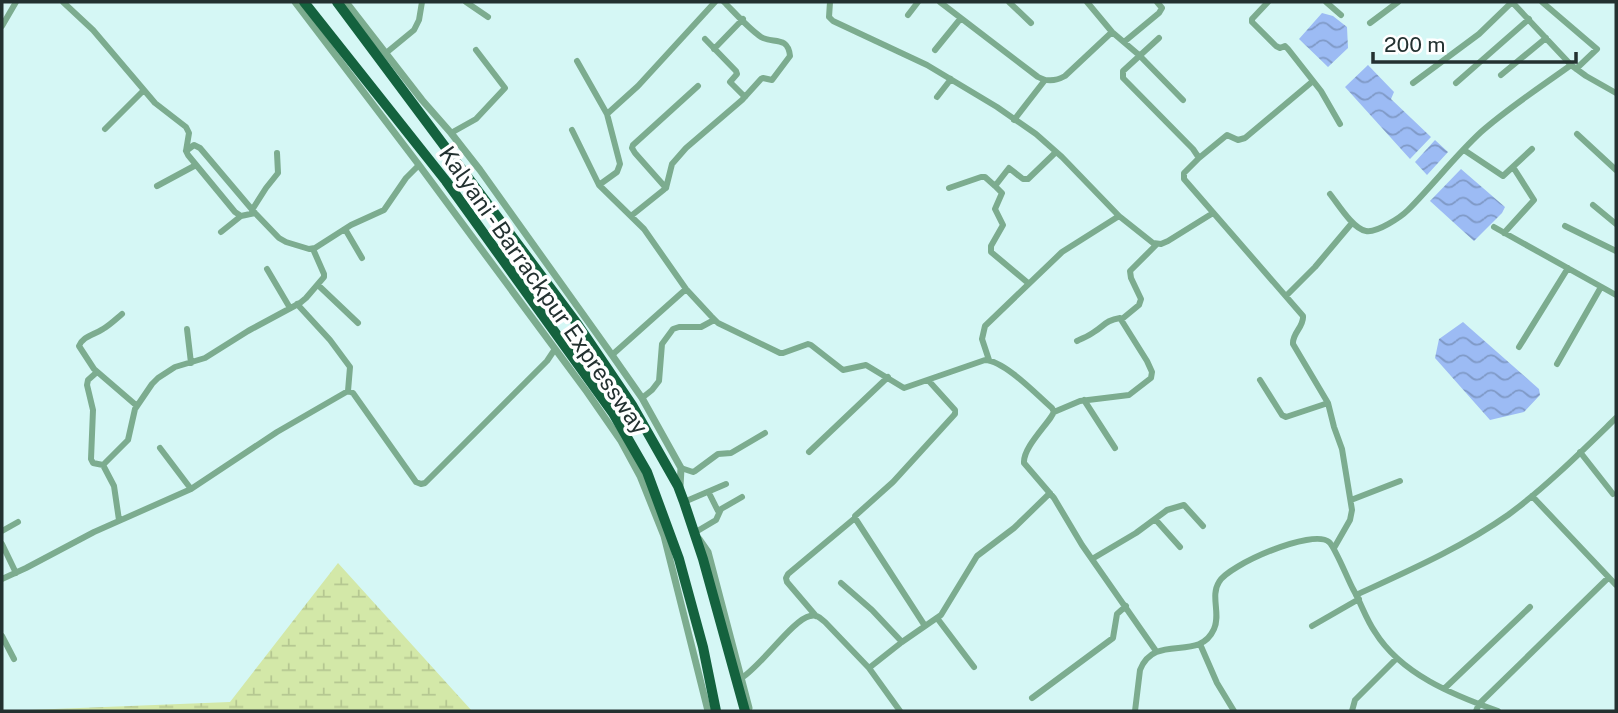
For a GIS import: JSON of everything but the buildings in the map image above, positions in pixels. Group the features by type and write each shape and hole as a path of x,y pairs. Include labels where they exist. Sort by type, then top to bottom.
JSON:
{"highway":[{"name":"Kalyani - Barrackpur Expressway","path":"304,2 446,181 613,413 648,472 679,558 703,647 716,711"},
{"name":"Kalyani - Barrackpur Expressway","path":"337,2 578,324 632,405 680,491 740,679 747,711"}],"street":[{"path":"2,26 16,2"},
{"path":"63,2 93,30 155,103 186,127 189,133 186,151 235,212 242,216"},
{"path":"295,2 419,165 621,441 640,475 664,536 708,711"},
{"path":"346,2 480,170 642,398 681,468 680,491"},
{"path":"386,54 414,30 422,2"},
{"path":"466,2 488,17"},
{"path":"607,114 638,86 715,2"},
{"path":"631,216 666,188 674,162 689,145 745,97 762,78 772,80 791,54 780,41 762,37 724,2"},
{"path":"830,2 829,17 832,21 918,60 1035,134 1074,167 1119,216 1157,244"},
{"path":"908,15 918,2"},
{"path":"1009,2 1031,23"},
{"path":"1087,2 1112,32 1183,100"},
{"path":"1124,42 1159,13 1162,8 1157,2"},
{"path":"1268,2 1252,22 1276,46 1289,49 1340,124"},
{"path":"1326,2 1341,15"},
{"path":"1370,23 1398,2"},
{"path":"1413,83 1476,37 1512,2 1573,67 1616,93"},
{"path":"1330,194 1352,223 1361,230 1372,231 1401,216 1487,127 1597,49 1542,2"},
{"path":"945,3 961,18 1045,80 1065,76 1112,32"},
{"path":"935,50 961,18"},
{"path":"714,49 743,19"},
{"path":"1456,83 1529,19"},
{"path":"1159,38 1123,71 1123,78 1199,158"},
{"path":"1501,75 1546,38"},
{"path":"705,39 736,71 737,74 730,82 745,97"},
{"path":"451,134 476,119 505,89 476,50"},
{"path":"577,61 607,114 620,164 617,172 600,185"},
{"path":"937,97 951,79"},
{"path":"1014,120 1045,80"},
{"path":"1313,81 1245,138 1238,140 1227,135 1183,175 1303,318 1293,338 1293,344 1328,403 1342,449 1352,510 1350,520 1334,548"},
{"path":"666,188 632,148 698,86"},
{"path":"105,129 144,90"},
{"path":"572,130 600,185 649,236 686,289 714,320 780,353 808,344 814,346 843,370 866,365 904,388 989,360"},
{"path":"1577,134 1616,170"},
{"path":"186,151 194,145 200,148 254,212 283,240 313,248 384,210 406,177 419,165"},
{"path":"1464,150 1503,176 1532,149"},
{"path":"995,186 1009,167 1022,178 1028,179 1056,152"},
{"path":"221,232 242,216 254,212 266,188 278,173 277,153"},
{"path":"157,187 196,165"},
{"path":"1504,233 1534,200 1513,167"},
{"path":"949,188 985,177 1002,194 995,209 1003,225 991,246 991,252 1028,283"},
{"path":"1593,205 1616,224"},
{"path":"1122,319 1139,305 1141,299 1130,271 1157,244 1174,238 1213,213"},
{"path":"1054,412 1016,376 989,360 982,339 985,326 1068,247 1119,216"},
{"path":"1286,296 1352,223"},
{"path":"1566,226 1616,251"},
{"path":"1494,227 1616,295"},
{"path":"345,229 362,258"},
{"path":"103,465 128,440 137,406 158,378 175,367 202,360 306,298 322,281 324,274 313,248"},
{"path":"1519,347 1568,268"},
{"path":"267,270 294,306 330,340 350,367 348,391"},
{"path":"318,285 358,323"},
{"path":"1557,364 1601,287"},
{"path":"612,355 686,289"},
{"path":"122,313 104,329 83,339 79,346 90,366 137,406"},
{"path":"1077,341 1118,317 1122,319 1147,361 1152,378 1129,395 1084,400 1054,412 1023,459 1050,493 1156,651"},
{"path":"642,398 659,381 662,344 673,329 701,327 714,320"},
{"path":"187,329 191,363"},
{"path":"348,391 353,393 416,482 421,484 425,483 555,349"},
{"path":"97,372 87,384 93,410 91,459 93,463 103,465"},
{"path":"809,452 888,377"},
{"path":"900,711 869,668 817,616 786,578 893,482 956,413 928,380"},
{"path":"1260,380 1282,415 1286,417 1328,403"},
{"path":"2,579 84,536 191,489 277,432 348,391"},
{"path":"1084,400 1115,448"},
{"path":"1312,626 1357,597 1446,553 1506,516 1532,496 1616,418"},
{"path":"681,468 695,471 718,454 731,453 765,433"},
{"path":"160,448 191,489"},
{"path":"1580,452 1613,494"},
{"path":"103,465 114,486 119,520"},
{"path":"1350,500 1400,481"},
{"path":"684,502 726,484"},
{"path":"694,533 716,520 718,512 709,493"},
{"path":"869,668 937,618 945,610 977,556 1014,528 1050,493"},
{"path":"1532,496 1616,585"},
{"path":"718,512 742,497"},
{"path":"1092,559 1136,533 1170,508 1184,505 1203,526"},
{"path":"855,518 925,626"},
{"path":"1156,519 1180,547"},
{"path":"2,531 18,522"},
{"path":"1135,711 1140,670 1146,660 1156,651 1200,644 1209,636 1216,621 1216,586 1222,578 1265,553 1321,538 1334,548 1373,629 1396,659 1478,708 1498,711"},
{"path":"2,544 16,573"},
{"path":"1478,708 1608,578"},
{"path":"841,583 872,610 902,642"},
{"path":"1032,698 1111,640 1117,614 1126,606"},
{"path":"1445,688 1530,607"},
{"path":"740,679 800,622 810,616 817,616"},
{"path":"937,618 974,667"},
{"path":"2,636 14,659"},
{"path":"1200,644 1217,683 1234,711"},
{"path":"1352,711 1355,700 1396,659"}],"green space":[{"path":"338,563 472,711 4,711 230,702"}],"water":[{"path":"1322,13 1333,16 1347,27 1348,48 1328,67 1299,39"},
{"path":"1368,65 1394,92 1391,99 1431,137 1410,159 1345,87"},
{"path":"1435,140 1448,152 1427,175 1415,162"},
{"path":"1461,169 1505,207 1474,241 1430,201"},
{"path":"1463,322 1539,389 1540,395 1524,412 1490,420 1435,358 1439,339"}]}
